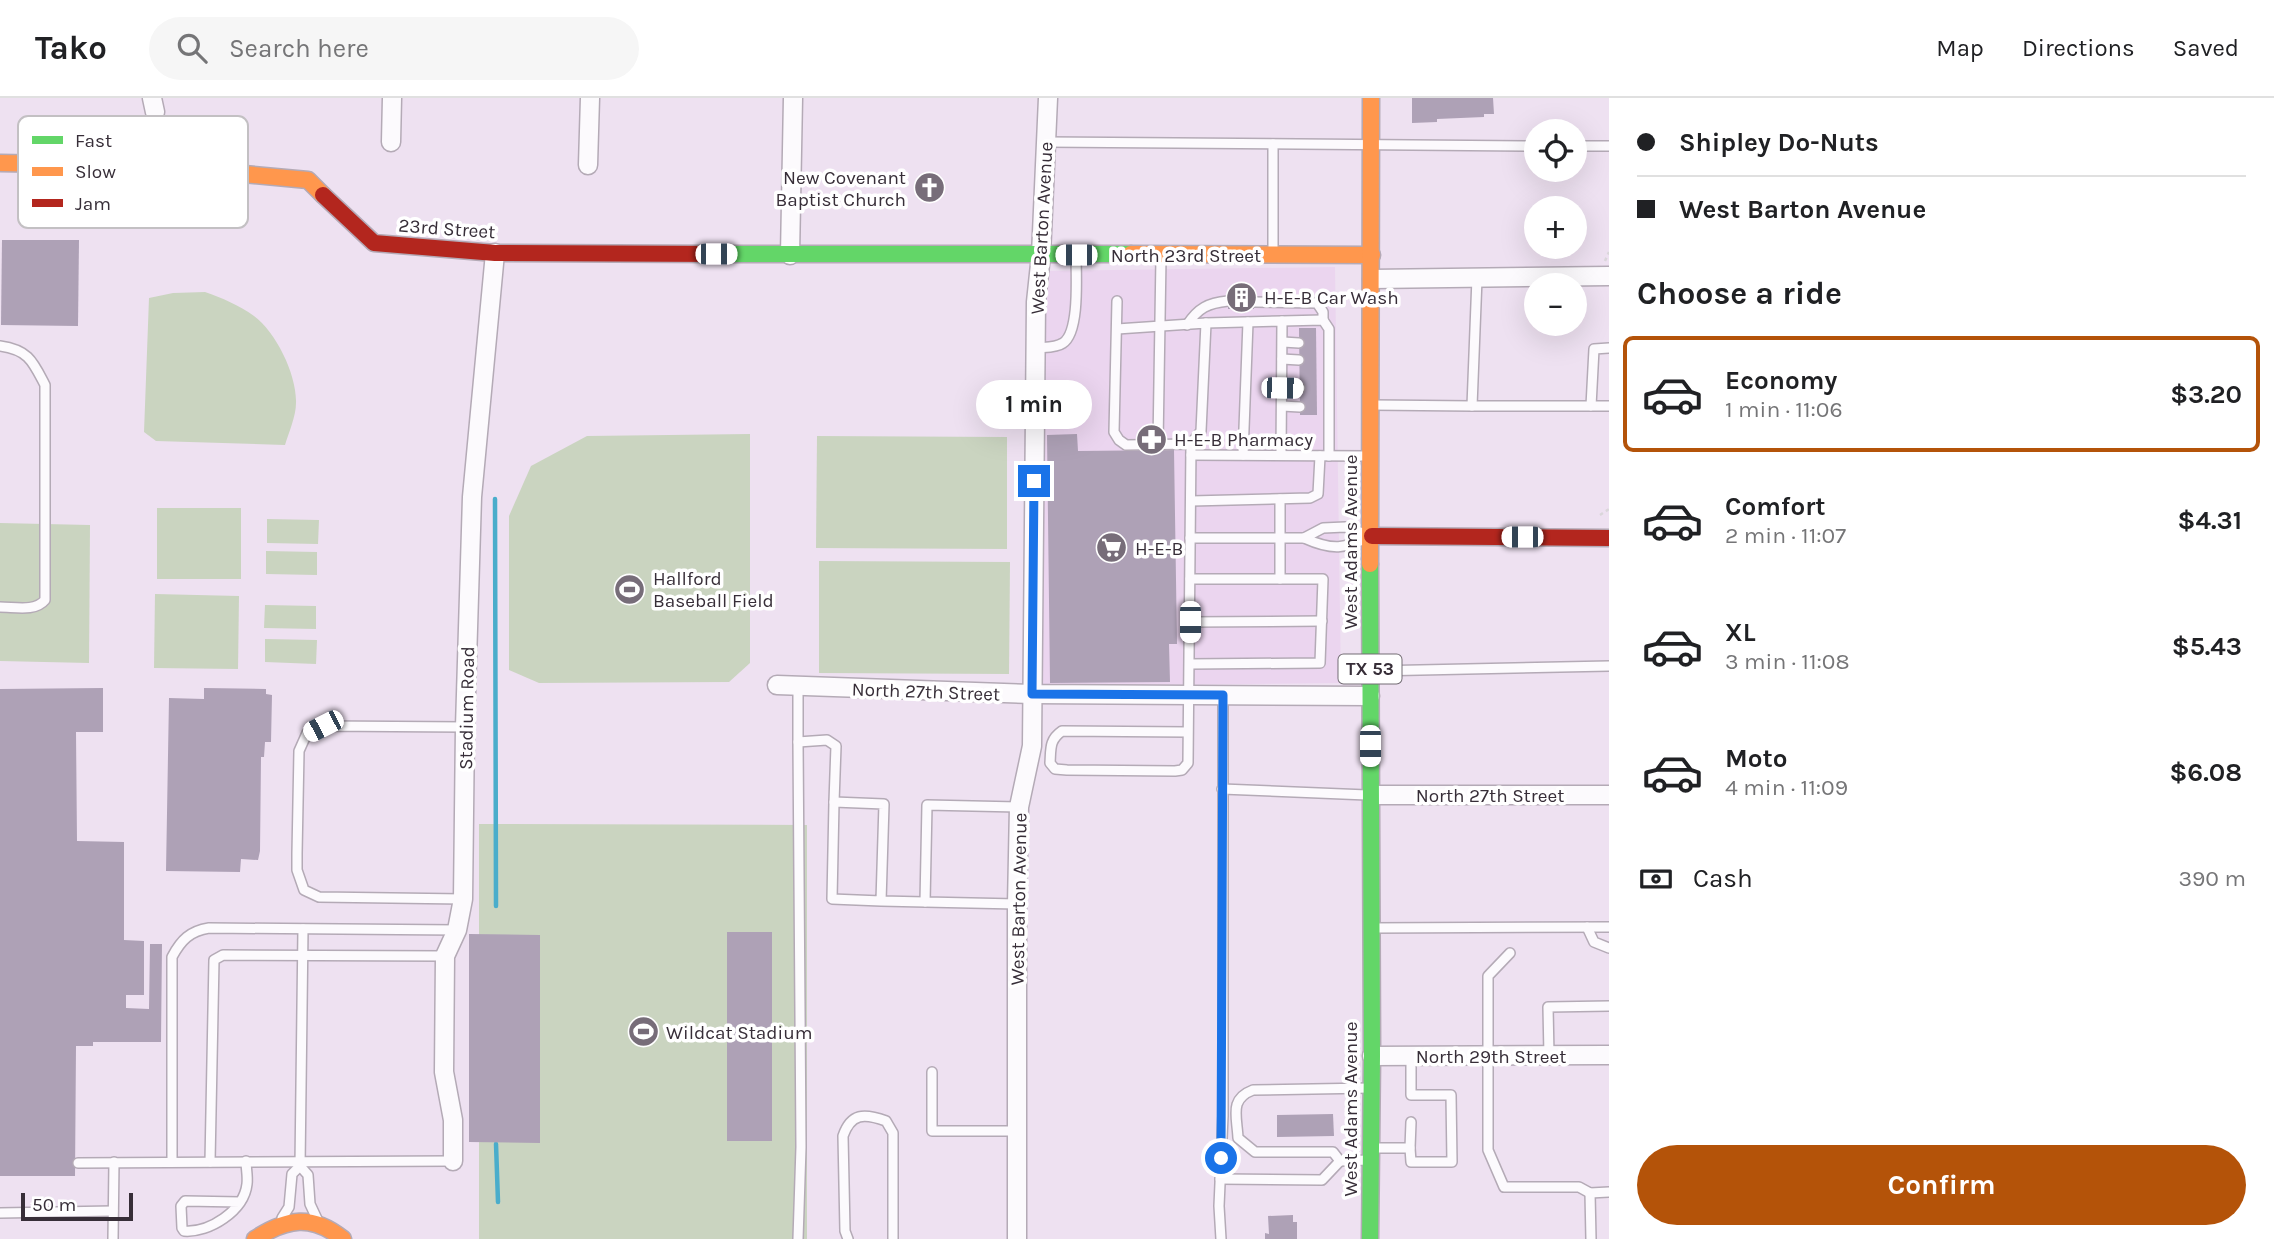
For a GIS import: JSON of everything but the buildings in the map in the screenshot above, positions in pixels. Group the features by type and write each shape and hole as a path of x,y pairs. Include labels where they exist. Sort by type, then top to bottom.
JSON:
{"street":[{"path":"391,142 392,98"},
{"path":"588,165 590,98"},
{"path":"790,255 793,98"},
{"name":"West Barton Avenue","path":"1017,1239 1019,807 1031,746 1036,302 1041,255 1048,98"},
{"name":"West Adams Avenue","path":"1370,1239 1373,1056 1370,696 1371,98"},
{"name":"23rd Street","path":"0,163 18,163"},
{"name":"23rd Street","path":"248,174 307,180 374,243 495,253 790,255"},
{"name":"Stadium Road","path":"453,1161 453,1120 444,1072 445,956 457,930 463,899 472,497 495,253"},
{"name":"North 23rd Street","path":"790,255 1372,255"},
{"path":"1372,279 1477,278 1607,269"},
{"path":"1372,536 1609,538"},
{"name":"North 27th Street","path":"777,685 1032,694 1370,696"},
{"name":"North 27th Street","path":"1371,795 1609,795"},
{"name":"North 29th Street","path":"1373,1056 1609,1055"},
{"path":"255,1239 273,1226 293,1220 314,1222 334,1231 343,1239"}],"lane":[{"path":"1046,142 1524,146"},
{"path":"1273,144 1273,255"},
{"path":"1587,146 1609,146"},
{"path":"1036,348 1060,345 1070,338 1074,324 1076,255"},
{"path":"1157,444 1161,255"},
{"path":"1472,406 1477,278"},
{"path":"1117,301 1114,432 1126,445 1191,444"},
{"path":"1187,325 1200,309 1212,303 1228,301"},
{"path":"1191,501 1310,498 1318,494 1325,456 1329,407 1329,328 1317,303 1254,302"},
{"path":"1117,329 1206,323 1323,320"},
{"path":"1281,456 1282,321"},
{"path":"1243,455 1248,322"},
{"path":"1188,732 1062,731 1055,736 1051,744 1050,764 1055,769 1067,770 1182,770 1188,763 1191,444 1201,431 1206,323"},
{"path":"1283,342 1299,343"},
{"path":"1316,344 1329,344"},
{"path":"0,346 9,347 32,359 46,385 45,600 40,606 33,608 0,607"},
{"path":"1591,406 1594,349 1609,348"},
{"path":"1282,359 1299,360"},
{"path":"1317,360 1329,361"},
{"path":"1282,388 1300,388"},
{"path":"1317,389 1329,389"},
{"path":"1372,405 1609,406"},
{"path":"1282,406 1300,407"},
{"path":"1317,407 1329,407"},
{"path":"1191,455 1372,456"},
{"path":"1280,499 1280,579"},
{"path":"1190,538 1304,538 1323,528 1345,527 1372,536"},
{"path":"1304,538 1323,547 1347,548 1372,536"},
{"path":"1190,579 1323,579 1320,663 1190,664"},
{"path":"1190,622 1322,621"},
{"path":"1370,671 1609,666"},
{"path":"798,685 801,1147 798,1239"},
{"path":"1221,1239 1223,695"},
{"path":"463,899 319,897 304,890 298,870 299,751 307,733 323,726 465,727"},
{"path":"798,742 827,740 836,746 832,899 1017,904"},
{"path":"1222,789 1371,795"},
{"path":"834,802 884,804 881,901"},
{"path":"925,902 927,805 1019,807"},
{"path":"1587,927 1594,942 1609,948"},
{"path":"1372,928 1609,927"},
{"path":"172,1162 172,957 180,942 197,930 209,928 457,930"},
{"path":"303,929 300,1164 308,1175 313,1213 323,1226"},
{"path":"1510,953 1489,976 1488,1150 1504,1187 1579,1187 1590,1193 1609,1192"},
{"path":"211,1161 214,960 223,955 445,956"},
{"path":"1549,1055 1548,1007 1609,1006"},
{"path":"1410,1056 1411,1107"},
{"path":"932,1072 932,1130 1017,1131"},
{"path":"1340,1161 1333,1152 1255,1152 1238,1138 1236,1102 1241,1094 1253,1090 1372,1088"},
{"path":"1411,1095 1451,1095 1452,1161 1411,1162 1411,1122"},
{"path":"848,1239 845,1231 843,1136 848,1123 857,1117 873,1116 886,1121 893,1133 893,1239"},
{"path":"1220,1179 1322,1180 1340,1161 1410,1148"},
{"path":"78,1163 246,1161 300,1164 453,1161"},
{"path":"240,1202 186,1201 181,1206 181,1228 184,1231 196,1232 217,1223 240,1202 247,1186 246,1161"},
{"path":"114,1162 114,1239"},
{"path":"273,1226 289,1207 292,1174 300,1164"},
{"path":"1590,1193 1591,1239"},
{"path":"0,1213 113,1211"}],"path":[{"path":"1607,269 1609,252"},
{"path":"1600,515 1609,509"}],"shaded area":[{"path":"1335,267 1341,683 1042,686 1039,478 1045,448 1043,271"}],"green space":[{"path":"205,292 254,316 270,332 284,355 293,380 296,403 294,419 285,445 156,441 144,432 149,298 173,293"},
{"name":"Hallford Baseball Field","path":"750,434 750,663 729,682 539,683 509,670 509,516 531,466 587,436"},
{"path":"817,436 1007,437 1007,549 816,548"},
{"path":"157,508 241,508 241,579 157,579"},
{"path":"267,519 319,520 318,544 267,543"},
{"path":"0,523 90,525 89,663 0,661"},
{"path":"266,551 317,552 317,575 266,574"},
{"path":"819,561 1010,562 1009,674 819,673"},
{"path":"155,594 239,596 238,669 154,668"},
{"path":"265,605 316,606 316,629 264,628"},
{"path":"265,639 317,640 316,664 265,662"},
{"name":"Wildcat Stadium","path":"479,824 807,825 807,1239 479,1239"}],"waterway":[{"path":"495,499 496,906"},
{"path":"496,1144 498,1202"}],"traffic: fast":[{"path":"723,254 1131,254"},
{"path":"1370,564 1370,1239"}],"traffic: slow":[{"path":"1370,564 1371,98"},
{"path":"0,163 18,163"},
{"path":"248,174 308,180 323,195"},
{"path":"1131,254 1372,255"},
{"path":"255,1239 278,1227 299,1222 321,1226 343,1239"}],"traffic: jam":[{"path":"323,195 374,243 495,253 723,254"},
{"path":"1372,536 1609,538"}],"place":[{"name":"New Covenant Baptist Church","path":"929,188"},
{"name":"H-E-B Car Wash","path":"1241,297"},
{"name":"H-E-B Pharmacy","path":"1151,439"},
{"name":"H-E-B","path":"1112,548"},
{"name":"Hallford Baseball Field","path":"630,589"},
{"name":"Wildcat Stadium","path":"643,1032"}],"route":[{"path":"1034,481 1032,694 1223,695 1221,1158"}]}
